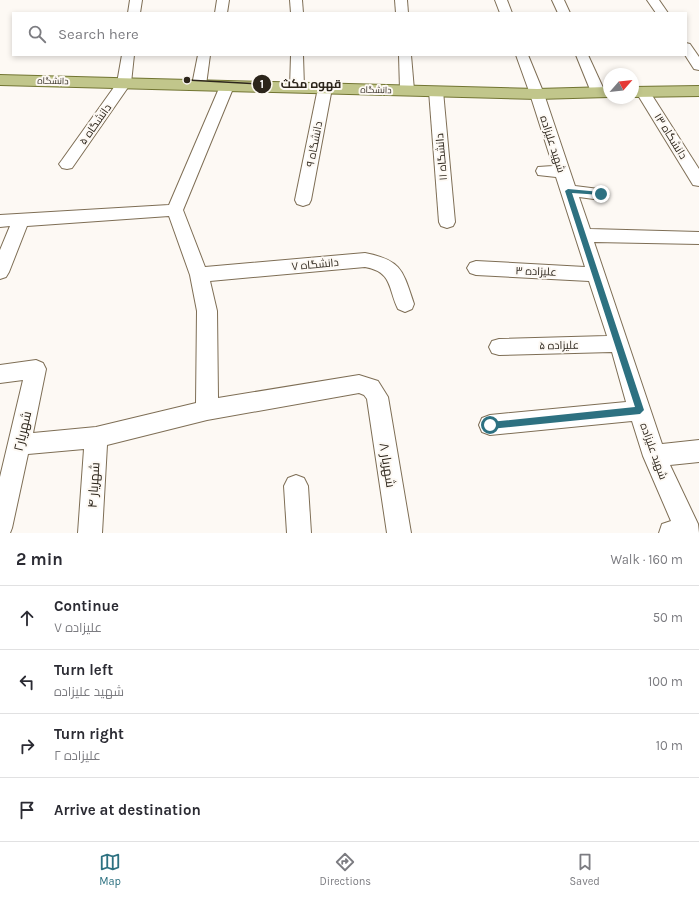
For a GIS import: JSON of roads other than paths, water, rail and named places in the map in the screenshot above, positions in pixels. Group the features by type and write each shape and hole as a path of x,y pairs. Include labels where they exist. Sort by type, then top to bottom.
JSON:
{"main road":[{"name":"دانشگاه","path":"0,80 537,94 603,92"},
{"path":"639,92 699,91"}],"street":[{"path":"134,12 136,0"},
{"path":"221,12 223,0"},
{"path":"296,0 296,12"},
{"path":"401,0 402,12"},
{"path":"501,0 506,12"},
{"path":"558,0 564,12"},
{"path":"653,0 661,12"},
{"path":"687,48 699,66"},
{"path":"124,83 128,56"},
{"path":"199,85 204,56"},
{"path":"297,56 297,88"},
{"path":"405,56 407,90"},
{"name":"شهید علیزاده","path":"522,56 537,94 553,172 568,191 619,344 654,456 683,533"},
{"path":"583,56 603,90"},
{"name":"دانشگاه ۵","path":"67,164 124,83"},
{"path":"18,445 96,436 207,410 207,311 199,275 175,210 227,86"},
{"name":"دانشگاه ۹","path":"303,200 325,88"},
{"name":"دانشگاه ۱۱","path":"436,91 447,222"},
{"name":"دانشگاه ۱۳","path":"639,93 699,181"},
{"path":"568,191 601,194"},
{"path":"0,221 175,210"},
{"path":"0,272 21,220"},
{"path":"582,235 699,238"},
{"name":"دانشگاه ۷","path":"199,275 365,260 378,262 393,270 405,304"},
{"name":"علیزاده ۳","path":"476,268 596,274"},
{"name":"علیزاده ۵","path":"500,346 619,344"},
{"name":"شهریار۲","path":"0,374 36,369 0,528"},
{"name":"شهریار ۸","path":"207,410 359,384 371,388 377,397 399,533"},
{"path":"490,425 640,410"},
{"name":"شهریار ۴","path":"90,533 96,436"},
{"path":"654,456 699,451"},
{"path":"296,486 299,533"}],"place":[{"name":"قهوه مکث","path":"187,80"}]}
